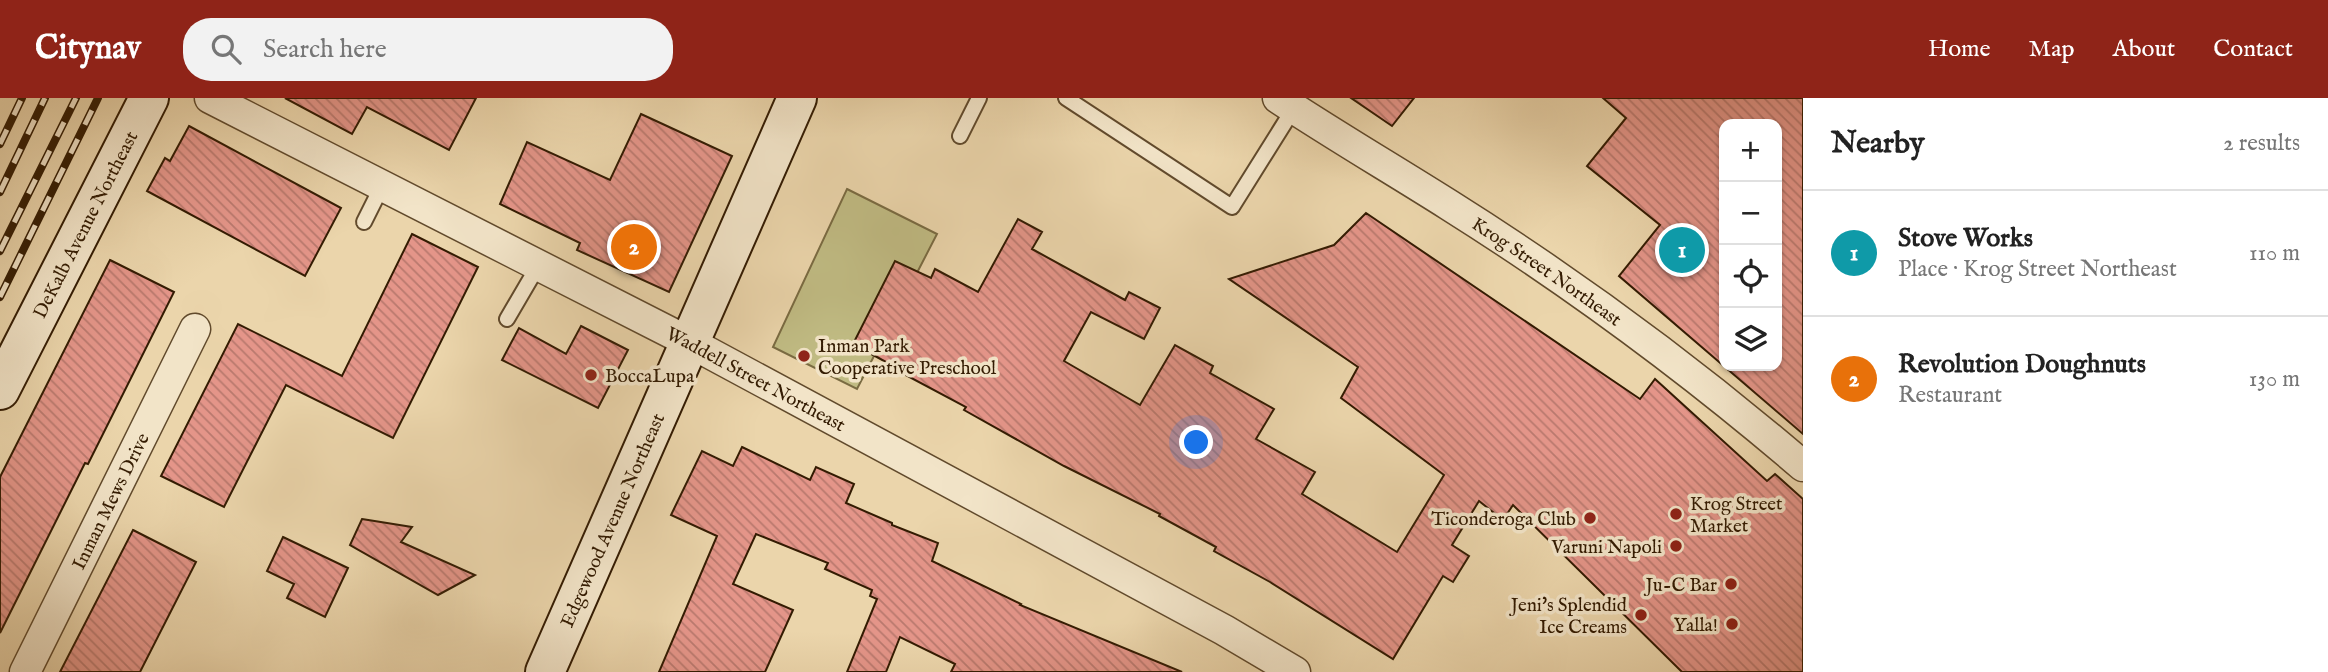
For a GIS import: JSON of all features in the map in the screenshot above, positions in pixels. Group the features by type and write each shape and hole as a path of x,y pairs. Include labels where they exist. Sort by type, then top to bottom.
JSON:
{"main road":[{"name":"DeKalb Avenue Northeast","path":"0,390 149,98"},
{"name":"Edgewood Avenue Northeast","path":"545,672 797,98"}],"street":[{"name":"Waddell Street Northeast","path":"210,98 689,342 1224,630 1295,672"},
{"name":"Krog Street Northeast","path":"1286,103 1448,204 1563,281 1630,329 1766,434 1803,466"},
{"name":"Inman Mews Drive","path":"25,672 195,329"}],"lane":[{"path":"960,136 979,98"},
{"path":"1066,98 1232,207 1286,103"},
{"path":"364,222 382,186"},
{"path":"507,319 538,266"}],"shaded area":[{"path":"847,189 937,234 857,389 773,347"}],"building":[{"path":"285,98 476,98 449,150 367,107 352,134"},
{"path":"1351,98 1414,98 1392,126"},
{"path":"1603,98 1803,98 1803,434 1730,371 1782,371 1782,119 1719,119 1719,362 1619,276 1660,225 1587,166 1626,118"},
{"path":"641,114 732,156 669,292 577,250 580,243 500,204 527,142 610,180"},
{"path":"189,126 341,208 305,276 147,191 165,158 170,161"},
{"path":"1366,213 1640,399 1655,379 1767,481 1775,474 1803,499 1803,672 1682,672 1513,505 1503,520 1479,501 1452,545 1469,556 1453,582 1443,576 1393,659 1270,582 1214,551 1216,547 1159,516 1160,514 1064,466 853,344 895,261 931,278 935,269 978,292 1018,219 1042,232 1032,249 1125,300 1129,292 1160,308 1144,339 1091,312 1064,361 1140,405 1175,345 1213,366 1210,373 1274,409 1256,439 1315,472 1302,494 1397,552 1444,475 1341,398 1358,367 1229,279 1334,245"},
{"path":"412,234 478,267 393,438 286,385 224,507 161,476 238,324 342,376"},
{"path":"110,260 174,292 0,633 0,477"},
{"path":"581,326 628,350 598,408 502,360 519,328 566,354"},
{"path":"742,447 810,480 816,467 854,484 846,503 938,543 932,561 1020,605 1182,672 951,672 955,664 900,637 886,672 847,672 877,599 870,596 872,590 825,569 828,563 756,534 733,584 793,610 765,672 659,672 717,536 671,515 702,451 733,466"},
{"path":"362,519 412,527 401,542 475,575 438,595 350,545"},
{"path":"133,530 196,562 140,672 60,672"},
{"path":"283,537 348,568 325,617 287,598 294,584 267,571"}],"railway":[{"path":"0,144 22,98"},
{"path":"0,192 45,98"},
{"path":"0,251 76,98"},
{"path":"0,297 98,98"}],"place":[{"name":"Revolution Doughnuts","path":"634,247"},
{"name":"Stove Works","path":"1682,250"},
{"name":"Inman Park Cooperative Preschool","path":"804,356"},
{"name":"BoccaLupa","path":"591,375"},
{"name":"Krog Street Market","path":"1676,514"},
{"name":"Ticonderoga Club","path":"1590,518"},
{"name":"Varuni Napoli","path":"1676,546"},
{"name":"Ju-C Bar","path":"1731,584"},
{"name":"Jeni's Splendid Ice Creams","path":"1641,615"},
{"name":"Yalla!","path":"1732,624"}]}
